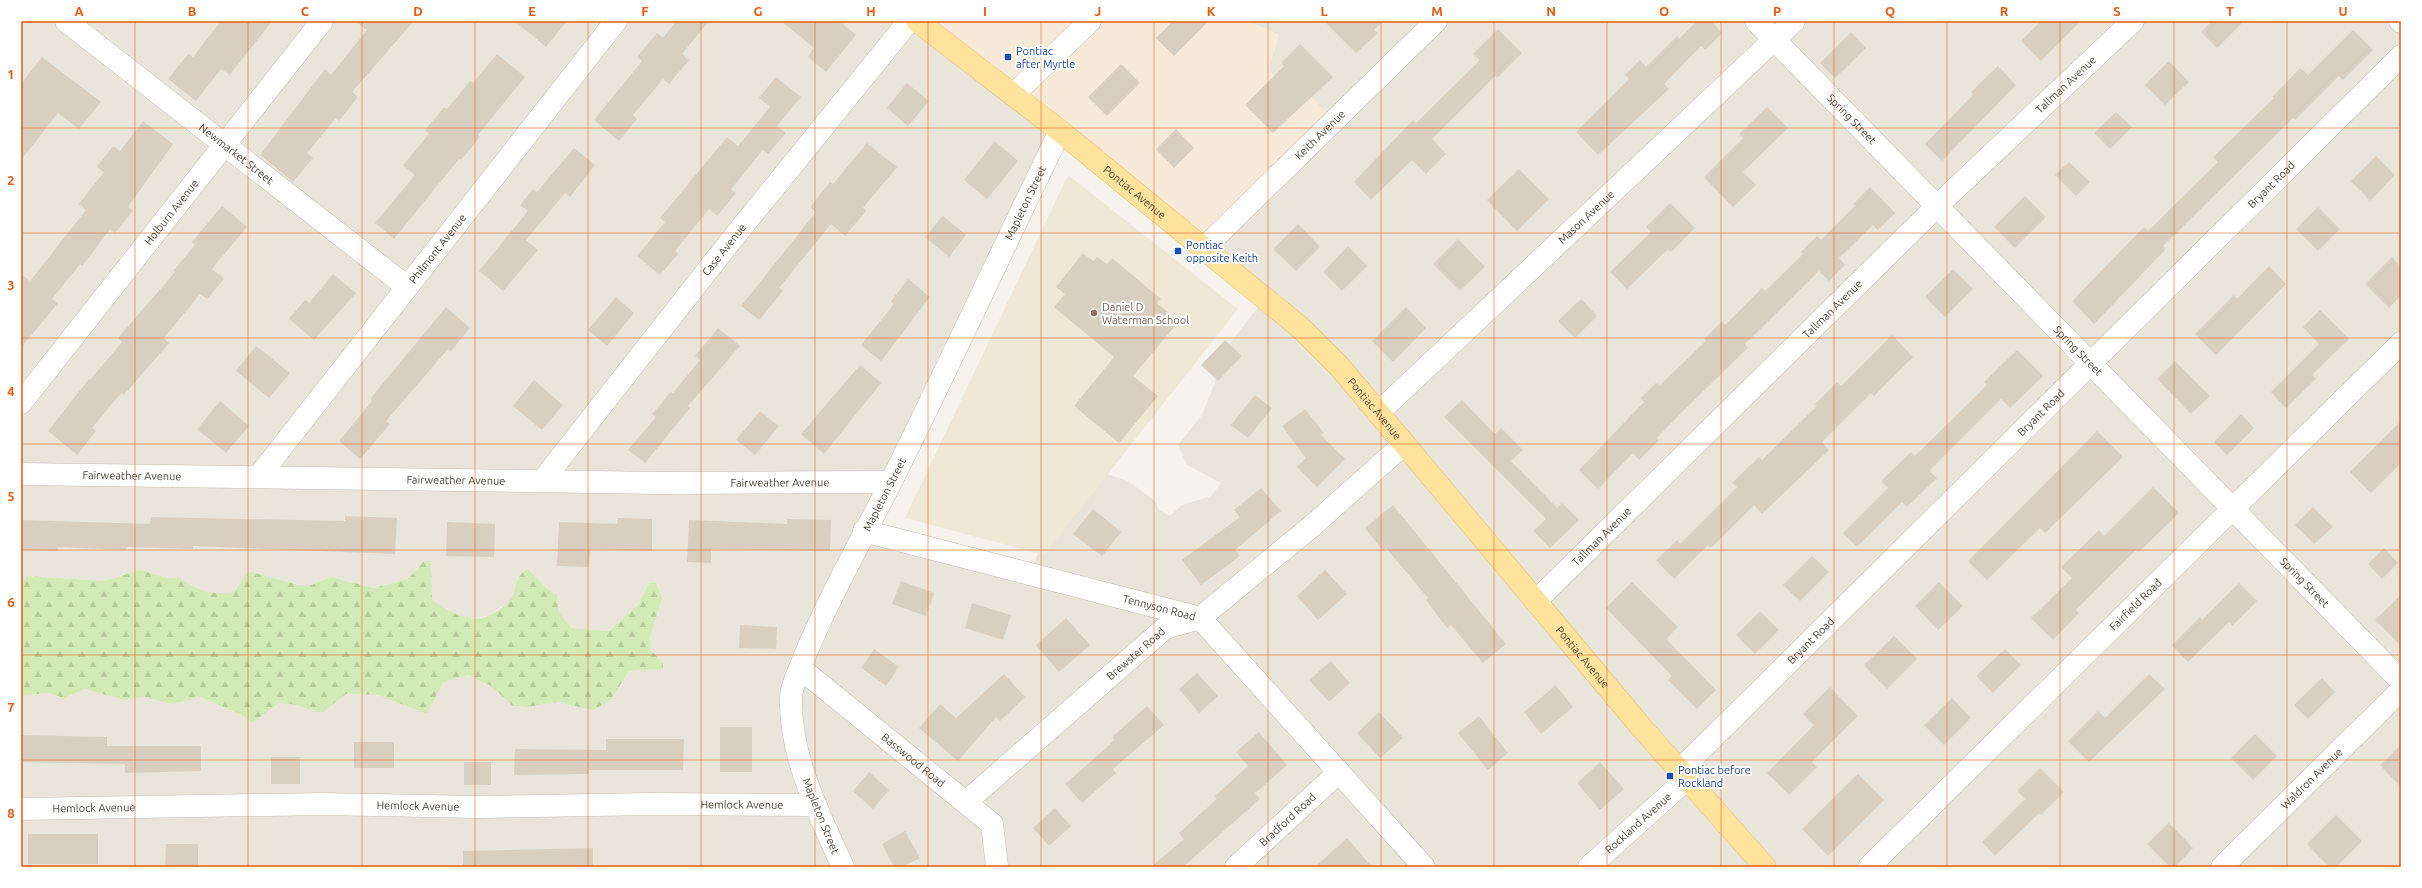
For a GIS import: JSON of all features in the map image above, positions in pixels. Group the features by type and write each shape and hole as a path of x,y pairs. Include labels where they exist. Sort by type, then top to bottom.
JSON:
{"main road":[{"name":"Pontiac Avenue","path":"917,21 1060,131 1302,329 1339,366 1642,728 1765,867"}],"street":[{"name":"Newmarket Street","path":"66,21 407,287"},
{"name":"Holburn Avenue","path":"21,403 322,21"},
{"name":"Philmont Avenue","path":"259,476 616,21"},
{"name":"Case Avenue","path":"543,480 730,243 909,21"},
{"path":"1013,95 1090,21"},
{"name":"Keith Avenue","path":"1204,248 1436,21"},
{"name":"Spring Street","path":"1756,21 2401,681"},
{"name":"Mason Avenue","path":"1378,413 1794,21"},
{"name":"Tallman Avenue","path":"1536,601 1936,206 2133,21"},
{"name":"Bryant Road","path":"1684,774 2091,363 2401,56"},
{"name":"Mapleton Street","path":"843,867 815,805 798,756 791,717 791,697 795,677 815,631 890,482 1060,131"},
{"name":"Fairfield Road","path":"1869,867 2401,343"},
{"name":"Brewster Road","path":"966,801 1165,628 1200,618 1312,526 1404,444"},
{"name":"Fairweather Avenue","path":"21,474 259,476 662,483 890,482"},
{"name":"Tennyson Road","path":"864,531 1200,618 1424,867"},
{"name":"Basswood Road","path":"800,668 966,801 992,824 997,867"},
{"name":"Waldron Avenue","path":"2222,867 2401,690"},
{"name":"Bradford Road","path":"1236,867 1339,772"},
{"name":"Rockland Avenue","path":"1589,867 1684,774"},
{"name":"Hemlock Avenue","path":"21,809 323,804 478,807 652,804 815,805"}],"shaded area":[{"path":"21,21 917,21 1056,129 869,527 1030,574 1069,473 1088,468 1128,481 1155,501 1159,510 1170,516 1182,505 1211,496 1221,483 1187,465 1178,445 1202,415 1231,342 1262,302 1206,249 1301,87 1270,73 1270,63 1279,35 1248,21 2401,21 2401,867 21,867 21,696 47,693 64,698 85,689 124,700 145,697 171,704 200,697 240,714 252,723 279,703 291,704 322,713 346,694 378,695 427,714 443,681 468,675 491,686 513,706 527,707 557,702 593,710 610,701 629,671 663,669 663,663 650,649 650,637 662,598 649,583 639,604 609,631 571,628 559,612 557,595 546,588 527,568 519,577 511,600 489,616 467,619 444,609 432,599 430,561 424,561 408,579 374,588 330,577 312,585 299,585 248,571 234,592 219,594 194,589 178,577 168,578 140,570 104,581 27,576 21,583"},
{"path":"917,21 1248,21 1279,35 1270,63 1270,73 1301,87 1328,114 1206,249"},
{"path":"1068,175 1238,309 1044,555 905,518"}],"green space":[{"path":"424,561 431,561 432,599 452,612 471,618 481,618 500,609 512,598 519,577 527,568 546,588 557,595 559,612 571,628 609,631 639,604 649,583 656,583 662,598 650,637 650,649 663,663 663,669 629,671 610,701 593,710 557,702 527,707 513,706 491,686 468,675 443,682 427,714 378,695 346,694 322,713 291,704 279,703 252,723 240,714 200,697 171,704 145,697 124,700 85,689 64,698 47,693 21,696 21,583 27,576 104,581 140,570 168,578 178,577 204,591 226,593 234,592 248,571 299,585 312,585 330,577 374,588 408,579"}],"building":[{"path":"221,21 272,21 230,75 221,69 196,101 168,79 188,54 193,57"},
{"path":"355,21 414,21 352,92 358,97 339,121 336,118 307,153 313,158 293,182 260,155 325,69 331,75 367,30"},
{"path":"515,21 567,21 546,47"},
{"path":"676,21 709,21 682,54 689,60 669,84 663,79 633,115 637,119 619,141 594,120 642,61 637,57 657,33 663,38"},
{"path":"781,21 839,21 856,35 826,72 808,57 814,48"},
{"path":"1173,21 1209,21 1174,56 1156,38"},
{"path":"1324,21 1383,21 1374,30 1378,33 1356,53"},
{"path":"1697,21 1711,21 1722,33 1705,50 1701,46 1664,84 1669,89 1598,155 1576,132 1629,79 1625,75 1640,60 1646,67 1677,36 1679,39"},
{"path":"2041,21 2081,21 2041,61 2021,41"},
{"path":"2212,21 2244,21 2217,48 2201,32"},
{"path":"1498,29 1522,53 1497,78 1495,76 1432,139 1446,154 1426,174 1412,160 1371,200 1354,182 1413,120 1416,123 1480,60 1473,54"},
{"path":"2353,30 2373,50 2343,80 2339,76 2295,120 2293,118 2163,246 2166,249 2094,324 2072,301 2144,227 2148,231 2218,162 2213,157 2274,98 2272,97 2300,68 2308,75"},
{"path":"1851,32 1866,48 1835,78 1820,63"},
{"path":"1300,44 1333,77 1273,133 1245,105 1284,66 1281,63"},
{"path":"497,54 525,77 478,135 480,137 461,160 459,159 394,239 375,223 415,175 403,165 429,134 425,130 444,107 447,109 470,81 473,83"},
{"path":"42,57 101,102 79,129 58,113 21,160 21,84"},
{"path":"2169,61 2189,82 2165,105 2145,85"},
{"path":"1121,64 1140,83 1107,116 1088,97"},
{"path":"1998,66 2016,85 1942,161 1925,144 1973,95 1971,92"},
{"path":"776,77 801,97 777,126 786,133 768,154 763,150 731,189 736,193 717,216 709,209 675,251 678,254 660,275 637,256 665,222 660,218 727,137 738,146 770,107 759,98"},
{"path":"907,83 929,101 908,126 887,108"},
{"path":"1767,107 1788,128 1743,172 1756,185 1733,207 1704,177 1743,138 1739,134"},
{"path":"2116,112 2132,127 2110,149 2094,133"},
{"path":"143,121 173,144 128,207 133,211 115,233 110,229 82,266 80,264 52,299 58,303 21,348 21,274 30,281 86,210 79,204 104,172 97,167 113,146 120,151"},
{"path":"1176,129 1194,148 1174,168 1156,149"},
{"path":"995,141 1018,161 987,199 964,180"},
{"path":"867,143 897,167 863,208 866,211 845,236 831,224 779,288 783,291 759,320 741,306 816,212 810,207 830,182 833,184"},
{"path":"574,148 595,165 570,197 565,193 526,240 538,250 503,291 479,271 528,211 520,205 533,189 537,192"},
{"path":"2376,156 2395,175 2370,201 2351,181"},
{"path":"2069,162 2090,182 2076,196 2055,175"},
{"path":"1519,169 1549,199 1517,231 1487,200"},
{"path":"1870,187 1895,213 1878,230 1873,225 1839,258 1845,265 1829,281 1819,271 1745,344 1748,348 1684,410 1657,438 1659,440 1639,460 1633,453 1598,489 1579,470 1644,402 1641,398 1657,382 1660,385 1706,341 1704,339 1722,321 1725,325 1762,288 1765,291 1803,254 1801,252 1817,236 1821,240 1855,206 1853,204"},
{"path":"2025,196 2046,217 2015,248 1994,227"},
{"path":"1670,203 1695,228 1671,252 1668,249 1627,289 1610,272 1651,232 1646,227"},
{"path":"222,206 247,227 212,269 224,279 207,299 200,294 164,338 169,343 124,395 121,393 92,428 96,431 77,455 48,431 89,379 90,380 122,342 118,338 175,272 173,271 195,245 192,242"},
{"path":"2318,207 2340,229 2318,251 2296,229"},
{"path":"943,216 966,235 949,257 925,237"},
{"path":"1298,224 1320,247 1296,271 1273,249"},
{"path":"1458,239 1485,267 1460,291 1433,264"},
{"path":"1348,246 1367,266 1342,291 1323,272"},
{"path":"1083,253 1093,261 1097,257 1107,264 1112,258 1161,299 1157,303 1168,312 1164,317 1175,326 1133,376 1158,396 1119,443 1074,406 1114,357 1054,307 1065,294 1056,287"},
{"path":"2392,257 2401,267 2401,295 2389,308 2365,284"},
{"path":"2269,266 2286,284 2216,355 2195,334 2234,295 2237,299"},
{"path":"1953,269 1973,289 1945,317 1925,297"},
{"path":"333,274 356,293 314,340 289,319 305,300 309,303"},
{"path":"908,279 930,297 881,361 861,345 894,304 891,301"},
{"path":"616,297 634,313 607,346 588,330"},
{"path":"1581,299 1597,316 1575,338 1558,321"},
{"path":"446,307 470,328 451,351 448,349 386,421 390,424 360,459 339,441 372,401 370,399"},
{"path":"1406,307 1426,328 1393,362 1372,341"},
{"path":"2320,310 2349,339 2312,375 2316,379 2286,408 2271,392 2319,344 2303,327"},
{"path":"718,328 740,346 688,406 690,408 645,463 628,450 656,417 652,414 671,392 673,393 700,360 695,356"},
{"path":"1892,335 1913,357 1874,396 1871,393 1822,442 1829,450 1762,514 1754,505 1711,548 1708,545 1674,579 1656,560 1677,540 1680,544 1737,487 1732,483 1759,457 1762,460 1817,406 1815,404 1837,382 1841,386"},
{"path":"1225,340 1242,356 1218,381 1201,365"},
{"path":"256,346 290,373 269,398 236,371"},
{"path":"2017,350 2043,376 2010,408 2001,399 1929,471 1937,478 1907,507 1902,502 1857,547 1843,533 1888,488 1881,481 1911,452 1915,456 1987,385 1984,382"},
{"path":"2175,361 2210,396 2191,414 2157,379"},
{"path":"860,365 881,383 824,454 801,434"},
{"path":"534,380 563,405 542,430 513,406"},
{"path":"1255,395 1272,408 1248,438 1231,425"},
{"path":"1462,400 1495,434 1501,428 1523,450 1511,461 1557,508 1562,503 1579,520 1550,548 1533,531 1546,519 1444,417"},
{"path":"220,401 249,426 226,453 197,429"},
{"path":"1305,409 1324,433 1321,435 1345,459 1317,487 1297,467 1306,458 1282,426"},
{"path":"760,411 779,426 755,455 736,440"},
{"path":"2241,414 2254,428 2227,455 2214,442"},
{"path":"2401,421 2401,463 2371,493 2350,472"},
{"path":"2097,431 2123,457 2045,533 2040,528 1987,580 1968,561"},
{"path":"2153,487 2179,513 2139,552 2137,549 2076,610 2079,613 2053,640 2031,618 2072,578 2061,567 2099,530 2104,536"},
{"path":"1261,488 1281,511 1235,550 1240,556 1201,585 1182,560 1240,517 1234,510"},
{"path":"1393,505 1506,644 1483,663 1451,625 1447,628 1426,600 1428,598 1386,548 1383,551 1365,528"},
{"path":"2313,507 2333,527 2314,544 2295,525"},
{"path":"1093,509 1121,532 1102,556 1073,534"},
{"path":"345,516 397,518 395,554 193,546 193,549 126,547 126,550 58,547 58,551 21,550 21,520 150,524 151,517 345,521"},
{"path":"618,518 652,519 652,551 590,549 589,567 557,566 559,522 617,524"},
{"path":"787,519 831,520 830,551 711,549 711,563 687,562 689,520 787,524"},
{"path":"447,522 495,524 494,557 446,556"},
{"path":"2384,548 2398,563 2382,579 2368,564"},
{"path":"1812,556 1829,572 1800,601 1783,585"},
{"path":"1325,570 1347,594 1318,620 1297,596"},
{"path":"901,581 934,593 926,616 892,604"},
{"path":"1632,582 1678,627 1666,639 1716,690 1697,709 1668,680 1672,676 1606,608"},
{"path":"1939,582 1963,606 1938,630 1915,606"},
{"path":"2239,583 2257,601 2232,626 2229,622 2188,662 2172,645 2200,617 2202,620"},
{"path":"2401,595 2401,646 2375,620"},
{"path":"972,603 1011,615 1003,640 965,628"},
{"path":"1760,611 1779,630 1755,654 1736,635"},
{"path":"1066,618 1090,645 1059,672 1036,645"},
{"path":"740,625 777,627 776,649 739,648"},
{"path":"1894,636 1917,659 1887,689 1864,665"},
{"path":"874,649 899,667 886,686 861,668"},
{"path":"2005,649 2021,665 1993,693 1976,676"},
{"path":"1331,661 1350,683 1329,702 1309,680"},
{"path":"1197,673 1218,696 1199,713 1179,689"},
{"path":"1004,674 1025,697 1000,721 996,717 958,761 919,728 940,704 956,718"},
{"path":"2149,674 2165,689 2089,762 2068,741 2098,711 2105,718"},
{"path":"2322,678 2335,692 2308,719 2294,705"},
{"path":"1556,685 1573,707 1541,734 1524,712"},
{"path":"1830,687 1858,716 1812,762 1817,767 1789,795 1767,773 1814,725 1803,714"},
{"path":"1952,698 1971,718 1944,745 1924,725"},
{"path":"1147,706 1164,725 1113,769 1116,773 1082,803 1065,784 1115,740 1112,737"},
{"path":"1379,712 1403,738 1380,758 1357,733"},
{"path":"1479,716 1508,753 1488,770 1458,733"},
{"path":"720,727 752,727 752,772 720,772"},
{"path":"1259,732 1287,765 1255,793 1260,799 1183,867 1151,867 1184,839 1179,833 1217,799 1215,796 1248,766 1236,752"},
{"path":"2255,734 2277,756 2253,780 2231,758"},
{"path":"21,735 107,737 107,746 201,746 201,771 125,773 125,764 21,762"},
{"path":"606,739 684,739 683,770 589,770 589,774 514,775 515,749 606,750"},
{"path":"354,742 394,742 394,768 354,768"},
{"path":"2401,745 2401,787 2380,765"},
{"path":"271,757 300,757 300,784 271,784"},
{"path":"464,762 491,762 491,785 464,785"},
{"path":"1600,762 1624,789 1600,810 1577,783"},
{"path":"2040,768 2064,792 2041,815 2039,813 1995,856 1982,842 2025,799 2017,791"},
{"path":"869,772 889,790 873,809 853,791"},
{"path":"1858,774 1884,800 1828,856 1802,829"},
{"path":"1055,808 1071,826 1049,846 1033,828"},
{"path":"2336,815 2362,841 2336,867 2329,867 2307,844"},
{"path":"2169,823 2193,848 2175,867 2170,867 2147,844"},
{"path":"905,831 920,858 902,867 894,867 882,844"},
{"path":"28,834 98,834 98,864 28,864"},
{"path":"1347,838 1372,867 1315,867"},
{"path":"166,844 198,844 198,867 165,867"},
{"path":"593,848 593,867 463,867 463,851"}],"place":[{"name":"Pontiac after Myrtle","path":"1008,57"},
{"name":"Pontiac opposite Keith","path":"1178,251"},
{"name":"Daniel D Waterman School","path":"1094,313"},
{"name":"Pontiac before Rockland","path":"1670,776"}]}
